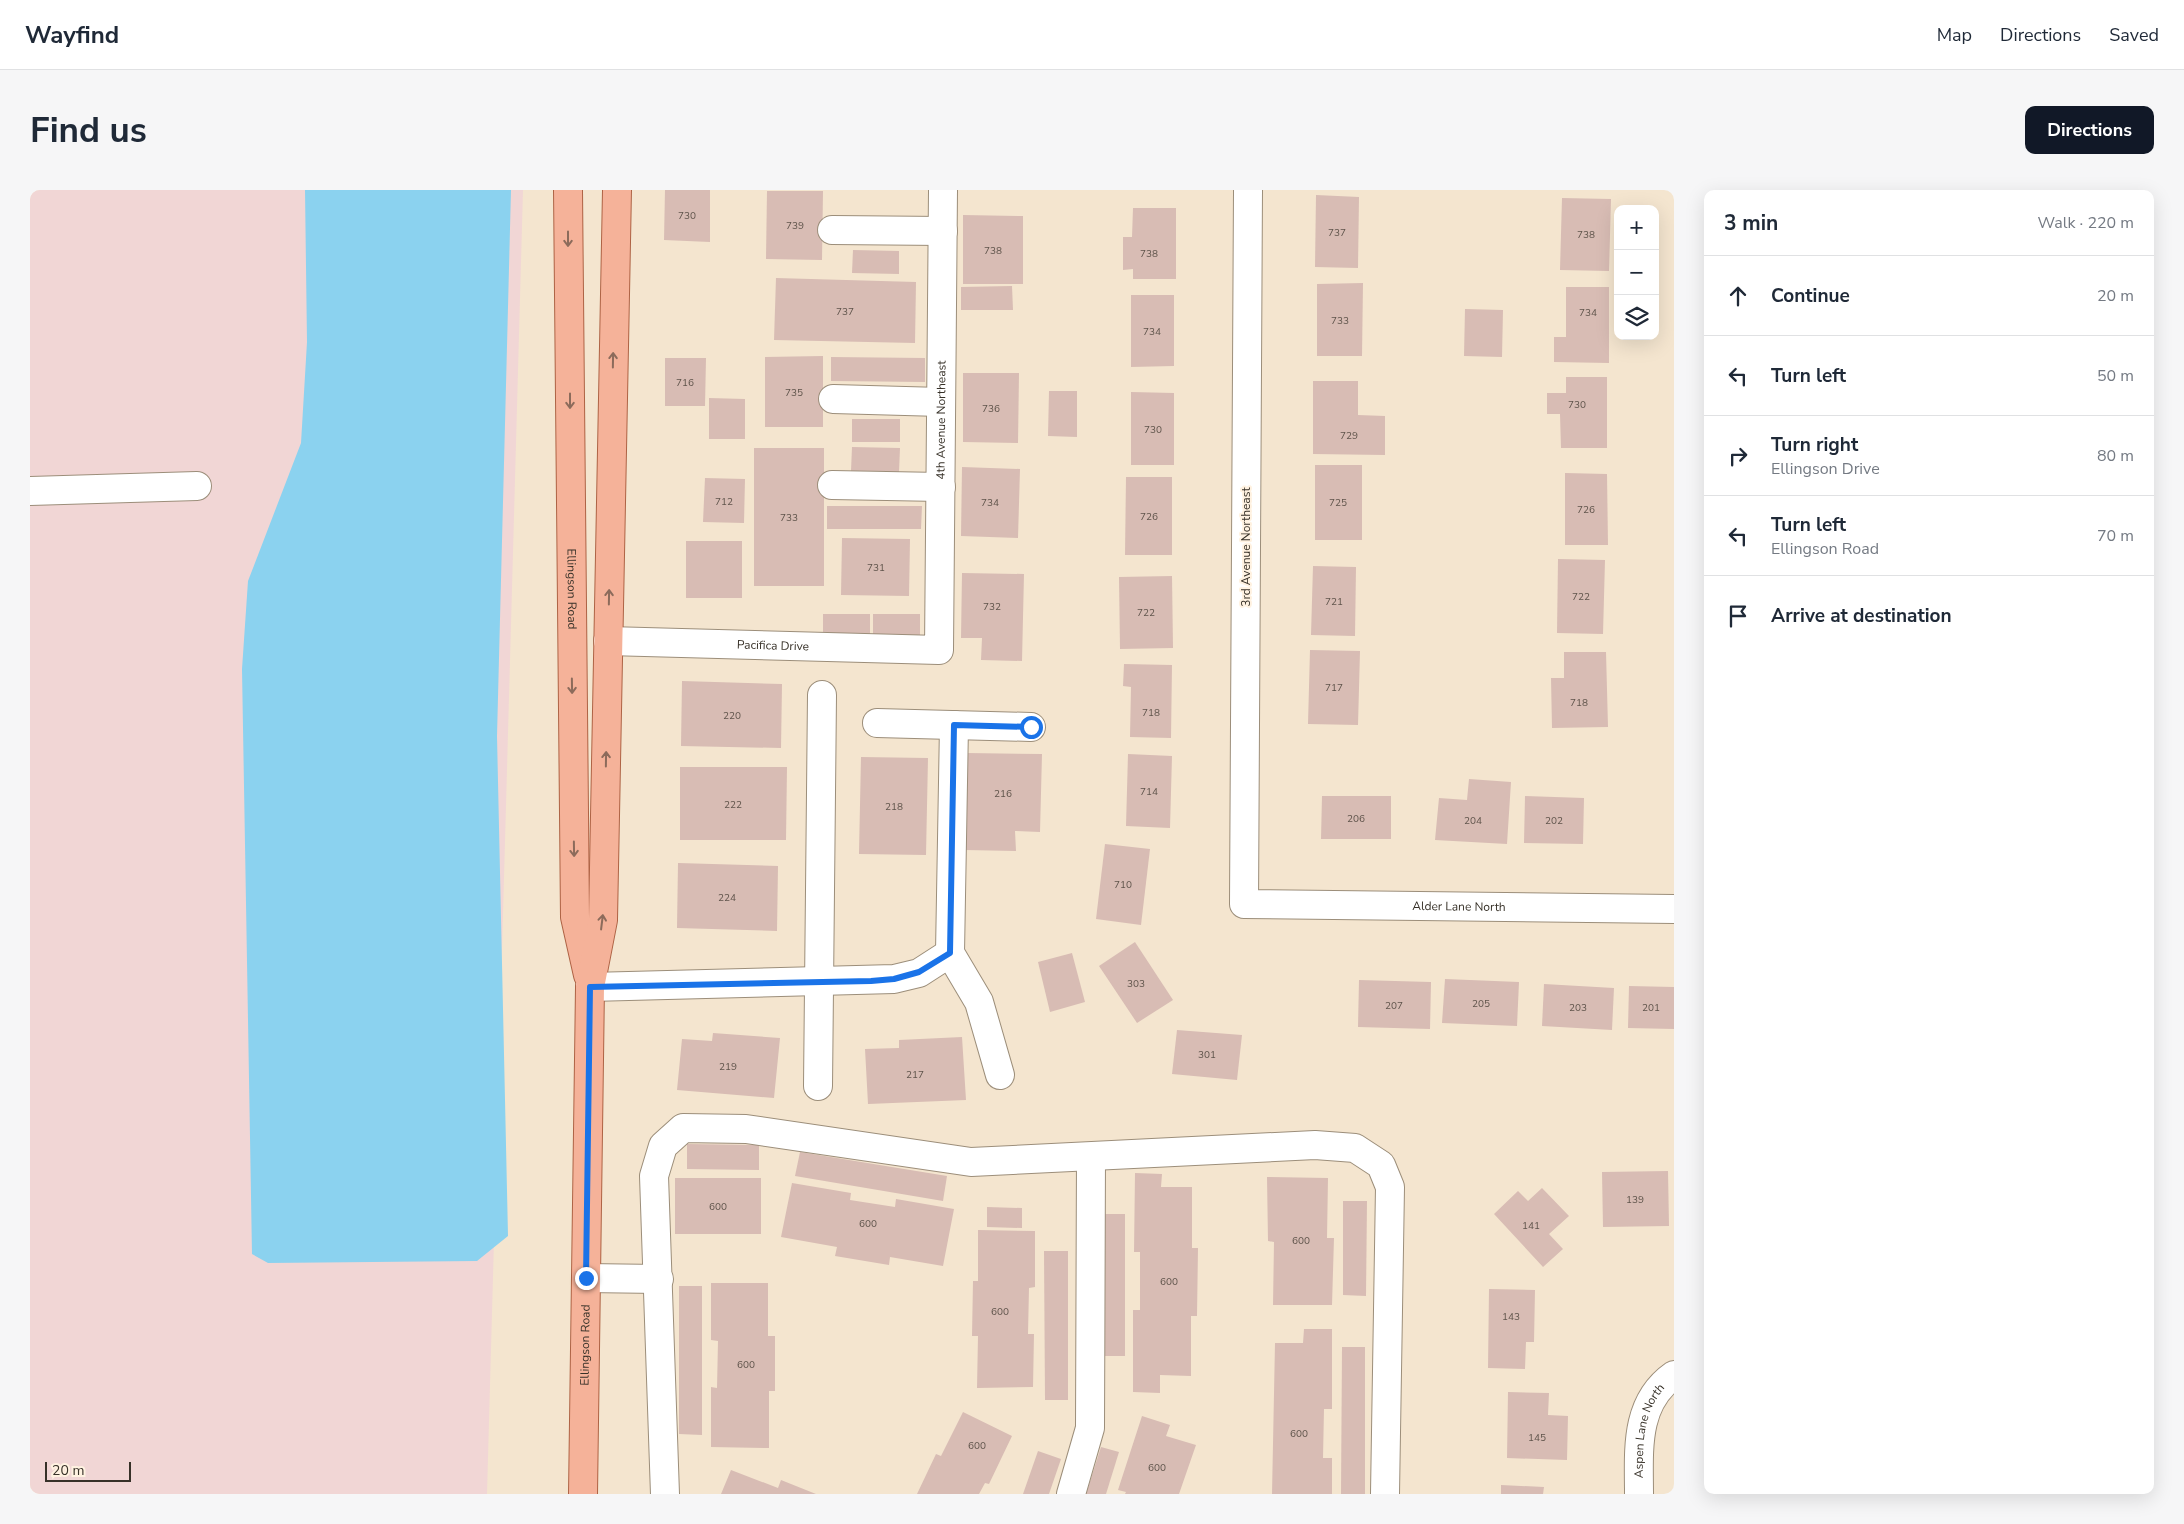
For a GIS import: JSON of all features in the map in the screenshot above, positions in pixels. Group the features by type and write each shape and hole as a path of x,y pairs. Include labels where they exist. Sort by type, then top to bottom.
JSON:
{"main road":[{"name":"Ellingson Road","path":"568,190 575,916 590,987"},
{"name":"Ellingson Road","path":"583,1494 590,987 603,920 616,190"}],"street":[{"name":"4th Avenue Northeast","path":"940,650 943,190"},
{"name":"3rd Avenue Northeast","path":"1244,904 1248,190"},
{"path":"832,230 943,231"},
{"path":"832,399 941,402"},
{"path":"30,491 197,486"},
{"path":"832,486 941,487"},
{"name":"Pacifica Drive","path":"608,641 940,650"},
{"path":"818,1086 822,695"},
{"path":"877,723 1031,727"},
{"path":"954,725 950,953 979,1002 1000,1076"},
{"name":"Alder Lane North","path":"1244,904 1674,909"},
{"path":"590,987 894,979 919,972 950,953"},
{"path":"665,1494 654,1176 663,1146 683,1128 746,1130 971,1162 1315,1145 1355,1148 1381,1165 1390,1187 1385,1494"},
{"path":"1071,1494 1090,1428 1091,1157"},
{"path":"586,1278 659,1279"},
{"name":"Aspen Lane North","path":"1639,1494 1640,1432 1647,1407 1662,1384 1674,1375"}],"shaded area":[{"path":"30,190 523,190 487,1494 30,1494"}],"water":[{"path":"305,190 511,190 497,736 508,1236 477,1261 268,1263 252,1254 242,669 248,581 301,443 307,342"}],"building":[{"path":"665,190 710,190 710,242 664,240"},
{"path":"767,191 823,191 822,260 766,259"},
{"path":"1316,195 1359,197 1358,268 1315,267"},
{"path":"1562,198 1611,199 1609,271 1560,270"},
{"path":"1133,208 1176,208 1176,279 1133,279 1133,269 1123,270 1123,237 1132,237"},
{"path":"963,215 1023,216 1023,284 963,284"},
{"path":"853,250 899,251 899,274 852,273"},
{"path":"776,278 916,282 915,343 774,340"},
{"path":"1363,283 1362,356 1317,356 1317,284"},
{"path":"1012,286 1013,310 961,310 961,287"},
{"path":"1566,287 1609,287 1609,363 1554,362 1554,337 1566,337"},
{"path":"1131,295 1174,295 1174,366 1131,367"},
{"path":"1465,309 1503,310 1502,357 1464,356"},
{"path":"823,356 823,427 765,427 765,357"},
{"path":"831,357 925,358 925,382 831,381"},
{"path":"665,358 706,358 705,406 665,406"},
{"path":"963,373 1019,373 1018,443 963,442"},
{"path":"1566,377 1607,377 1607,448 1561,448 1560,414 1547,414 1547,393 1566,393"},
{"path":"1313,381 1358,381 1358,415 1385,416 1385,455 1313,454"},
{"path":"1049,391 1077,391 1077,437 1048,436"},
{"path":"1131,392 1174,393 1174,465 1131,465"},
{"path":"709,398 745,399 745,439 709,439"},
{"path":"852,419 900,419 900,442 852,442"},
{"path":"852,447 900,448 899,472 851,471"},
{"path":"754,448 824,448 824,586 754,586"},
{"path":"1315,465 1362,465 1362,540 1315,540"},
{"path":"962,467 1020,469 1018,538 961,536"},
{"path":"1565,473 1607,474 1608,545 1565,545"},
{"path":"1126,477 1172,477 1172,555 1125,555"},
{"path":"705,478 745,479 744,523 703,522"},
{"path":"827,506 922,506 921,529 827,529"},
{"path":"842,538 910,539 909,596 841,595"},
{"path":"686,541 742,541 742,598 686,598"},
{"path":"1558,559 1605,560 1603,634 1557,633"},
{"path":"1313,566 1356,567 1355,636 1311,635"},
{"path":"962,573 1024,574 1022,661 981,660 982,638 961,638"},
{"path":"1172,576 1173,648 1120,649 1119,577"},
{"path":"823,614 870,614 870,638 823,638"},
{"path":"873,614 920,614 920,638 873,638"},
{"path":"1310,650 1360,651 1358,725 1308,724"},
{"path":"1564,652 1606,652 1608,727 1552,728 1551,678 1564,678"},
{"path":"1124,664 1172,665 1171,738 1130,737 1131,687 1123,686"},
{"path":"682,681 782,684 781,748 681,746"},
{"path":"966,753 1042,754 1040,832 1015,831 1016,851 965,850"},
{"path":"1128,754 1172,756 1170,828 1126,826"},
{"path":"861,757 928,758 926,855 859,854"},
{"path":"680,767 787,767 786,840 680,840"},
{"path":"1469,779 1511,782 1507,844 1435,840 1439,798 1467,800"},
{"path":"1322,796 1391,796 1391,839 1321,839"},
{"path":"1525,796 1584,798 1583,844 1524,843"},
{"path":"1105,844 1150,849 1141,925 1096,919"},
{"path":"678,863 778,866 777,931 677,928"},
{"path":"1135,942 1173,1000 1137,1023 1099,966"},
{"path":"1072,953 1085,1002 1050,1012 1038,962"},
{"path":"1445,979 1519,982 1517,1026 1442,1023"},
{"path":"1359,980 1431,982 1430,1029 1358,1027"},
{"path":"1544,984 1614,988 1612,1030 1542,1026"},
{"path":"1629,986 1674,987 1674,1029 1628,1028"},
{"path":"1177,1030 1242,1035 1237,1080 1172,1074"},
{"path":"713,1033 780,1038 774,1098 677,1090 682,1039 712,1041"},
{"path":"962,1037 966,1100 868,1104 865,1049 899,1048 899,1040"},
{"path":"687,1144 759,1145 759,1170 687,1169"},
{"path":"800,1152 947,1176 943,1201 795,1176"},
{"path":"1668,1171 1669,1226 1603,1227 1602,1172"},
{"path":"1135,1173 1162,1174 1161,1187 1192,1187 1192,1248 1198,1248 1197,1316 1191,1316 1191,1376 1160,1375 1160,1393 1133,1392 1133,1310 1140,1310 1140,1252 1134,1252"},
{"path":"1267,1177 1328,1178 1327,1238 1334,1238 1332,1305 1273,1305 1274,1242 1268,1241"},
{"path":"675,1178 761,1178 761,1234 675,1234"},
{"path":"792,1183 851,1193 850,1200 895,1207 896,1199 954,1209 943,1266 890,1257 889,1265 835,1256 837,1247 781,1237"},
{"path":"1542,1188 1569,1216 1549,1234 1563,1249 1543,1267 1494,1214 1518,1191 1528,1201"},
{"path":"1343,1201 1367,1201 1366,1296 1343,1295"},
{"path":"987,1207 1022,1208 1022,1228 987,1227"},
{"path":"1101,1214 1125,1214 1125,1356 1101,1356"},
{"path":"978,1230 1035,1231 1035,1287 1029,1288 1028,1334 1034,1334 1033,1387 977,1388 978,1336 972,1336 973,1281 978,1281"},
{"path":"1044,1251 1068,1251 1068,1400 1045,1400"},
{"path":"711,1283 768,1283 768,1336 775,1336 775,1391 769,1391 769,1448 711,1447 711,1387 717,1388 718,1341 711,1340"},
{"path":"679,1286 702,1286 702,1435 679,1434"},
{"path":"1489,1289 1535,1290 1534,1342 1526,1342 1525,1369 1488,1368"},
{"path":"1304,1329 1332,1329 1332,1409 1324,1409 1323,1458 1332,1458 1332,1494 1272,1494 1275,1343 1303,1343"},
{"path":"1342,1347 1365,1347 1365,1494 1341,1494"},
{"path":"1508,1392 1549,1393 1548,1415 1568,1416 1567,1460 1507,1458"},
{"path":"963,1412 1012,1436 989,1484 985,1483 979,1494 917,1494 936,1454 941,1456"},
{"path":"1142,1416 1170,1425 1166,1436 1196,1445 1179,1494 1125,1494 1126,1492 1118,1490"},
{"path":"1101,1447 1119,1452 1106,1494 1086,1494"},
{"path":"1038,1451 1061,1459 1049,1494 1023,1494"},
{"path":"731,1470 778,1488 781,1480 816,1494 721,1494"},
{"path":"1501,1485 1544,1487 1543,1494 1501,1494"}],"route":[{"path":"586,1278 590,987 871,981 894,979 919,972 950,953 954,725 1031,727"}]}
